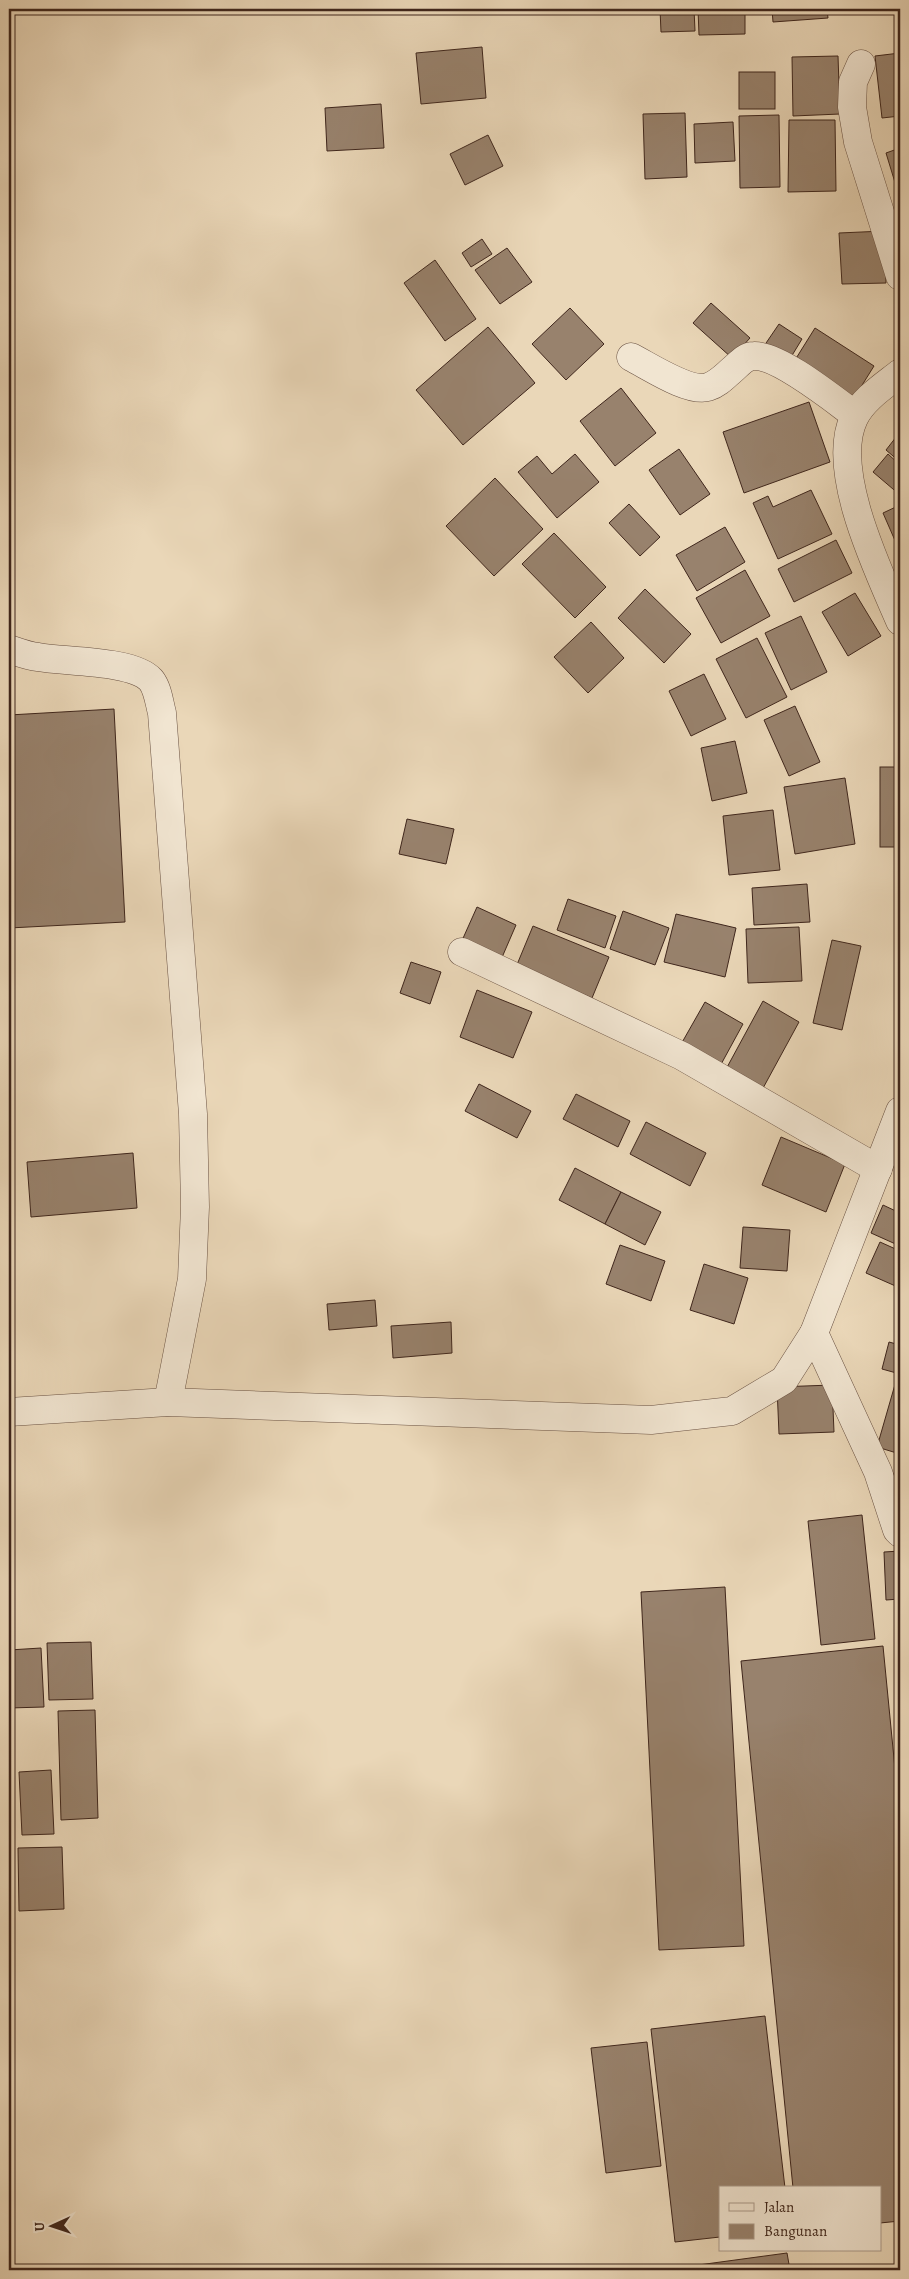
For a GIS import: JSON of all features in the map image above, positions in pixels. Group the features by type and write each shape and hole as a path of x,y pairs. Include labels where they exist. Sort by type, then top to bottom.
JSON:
{"street":[{"path":"860,64 853,82 852,108 858,142 900,276"},
{"path":"631,357 676,380 698,388 718,383 744,359 752,356 767,356 786,367 854,415"},
{"path":"900,373 876,392 854,415 848,431 846,462 862,534 900,621"},
{"path":"9,649 38,657 88,662 142,673 156,689 162,713 193,1114 195,1207 192,1279 168,1402"},
{"path":"462,952 682,1056 878,1169"},
{"path":"9,1412 168,1402 651,1420 732,1411 784,1380 814,1333 900,1111"},
{"path":"814,1333 878,1472 900,1533"}],"building":[{"path":"660,9 694,9 695,31 661,32"},
{"path":"698,9 745,9 745,34 699,35"},
{"path":"772,9 827,9 828,18 773,22"},
{"path":"482,47 486,98 421,104 416,53"},
{"path":"900,53 900,116 882,118 875,56"},
{"path":"838,56 840,114 793,116 792,57"},
{"path":"739,72 775,72 775,109 739,109"},
{"path":"381,104 384,148 327,151 325,108"},
{"path":"685,113 687,177 645,179 643,114"},
{"path":"779,115 780,187 740,188 739,116"},
{"path":"789,120 835,120 836,191 788,192"},
{"path":"733,122 735,161 695,163 694,124"},
{"path":"488,135 503,166 465,185 450,154"},
{"path":"900,148 900,199 886,153"},
{"path":"884,231 886,283 842,284 839,233"},
{"path":"482,239 492,254 471,267 462,253"},
{"path":"507,248 532,282 500,304 475,270"},
{"path":"435,260 476,319 445,341 404,283"},
{"path":"711,303 750,338 732,358 693,323"},
{"path":"570,308 604,344 566,380 532,344"},
{"path":"779,324 802,339 788,362 764,346"},
{"path":"488,327 535,383 463,445 416,390"},
{"path":"815,328 874,366 854,398 795,360"},
{"path":"621,388 656,433 615,466 580,421"},
{"path":"809,402 830,462 744,493 723,432"},
{"path":"900,432 900,462 886,450"},
{"path":"679,449 710,494 680,515 649,470"},
{"path":"575,454 599,482 557,518 518,472 537,456 552,474"},
{"path":"888,454 900,465 900,495 873,472"},
{"path":"495,478 543,529 494,576 446,526"},
{"path":"811,490 832,534 778,559 753,503 768,496 773,507"},
{"path":"629,504 660,537 640,556 609,523"},
{"path":"900,505 900,552 883,513"},
{"path":"725,527 745,562 697,591 676,555"},
{"path":"554,533 606,587 575,618 522,564"},
{"path":"836,540 852,573 794,602 778,569"},
{"path":"745,570 770,616 721,643 696,598"},
{"path":"645,589 691,634 664,663 618,618"},
{"path":"855,593 881,636 848,656 822,612"},
{"path":"801,616 827,672 791,690 765,633"},
{"path":"591,622 624,658 588,693 554,657"},
{"path":"757,638 787,697 746,718 716,659"},
{"path":"704,674 726,719 691,736 669,691"},
{"path":"795,706 820,762 789,776 764,720"},
{"path":"114,709 125,922 9,928 9,715"},
{"path":"735,741 747,793 712,801 701,748"},
{"path":"880,767 900,767 900,847 880,847"},
{"path":"845,778 855,844 795,854 784,787"},
{"path":"773,810 780,870 729,875 723,816"},
{"path":"407,819 454,829 446,864 399,854"},
{"path":"807,884 810,922 754,925 752,888"},
{"path":"568,899 616,916 605,948 557,930"},
{"path":"477,907 516,925 500,962 460,945"},
{"path":"623,911 669,928 655,965 610,949"},
{"path":"676,914 736,928 725,977 664,962"},
{"path":"533,926 609,957 592,998 516,967"},
{"path":"799,927 802,981 748,983 746,929"},
{"path":"832,940 861,946 842,1030 813,1023"},
{"path":"411,962 441,972 430,1004 400,993"},
{"path":"477,990 532,1012 513,1058 460,1037"},
{"path":"763,1001 799,1022 762,1090 725,1071"},
{"path":"705,1002 743,1024 719,1068 680,1046"},
{"path":"479,1084 531,1111 517,1138 465,1111"},
{"path":"576,1094 630,1121 618,1147 563,1119"},
{"path":"646,1122 706,1153 690,1186 630,1154"},
{"path":"781,1137 845,1164 826,1212 762,1185"},
{"path":"133,1153 137,1208 31,1217 27,1162"},
{"path":"575,1168 621,1192 605,1224 559,1200"},
{"path":"621,1192 661,1212 645,1245 605,1224"},
{"path":"883,1205 900,1213 900,1246 871,1233"},
{"path":"743,1227 790,1230 787,1271 740,1268"},
{"path":"880,1242 900,1251 900,1288 866,1273"},
{"path":"620,1245 665,1261 651,1301 606,1284"},
{"path":"704,1264 748,1278 734,1324 690,1310"},
{"path":"375,1300 377,1326 329,1330 327,1304"},
{"path":"451,1322 452,1353 393,1358 391,1326"},
{"path":"889,1342 900,1345 900,1374 882,1369"},
{"path":"896,1381 900,1382 900,1454 877,1447"},
{"path":"832,1385 834,1432 779,1434 777,1387"},
{"path":"890,1474 900,1474 900,1515"},
{"path":"862,1515 875,1639 821,1645 808,1521"},
{"path":"900,1551 900,1599 886,1600 884,1552"},
{"path":"725,1587 744,1946 659,1950 641,1592"},
{"path":"91,1642 93,1699 49,1700 47,1643"},
{"path":"883,1646 900,1820 900,2221 882,2223 882,2186 793,2186 741,1661"},
{"path":"41,1648 44,1707 9,1708 9,1650"},
{"path":"95,1710 98,1818 61,1820 58,1711"},
{"path":"51,1770 54,1834 22,1835 19,1772"},
{"path":"62,1847 64,1909 19,1911 18,1848"},
{"path":"765,2016 785,2186 719,2186 719,2237 675,2242 651,2029"},
{"path":"647,2042 661,2166 606,2173 591,2048"},
{"path":"787,2253 790,2270 692,2270 691,2266"}]}
